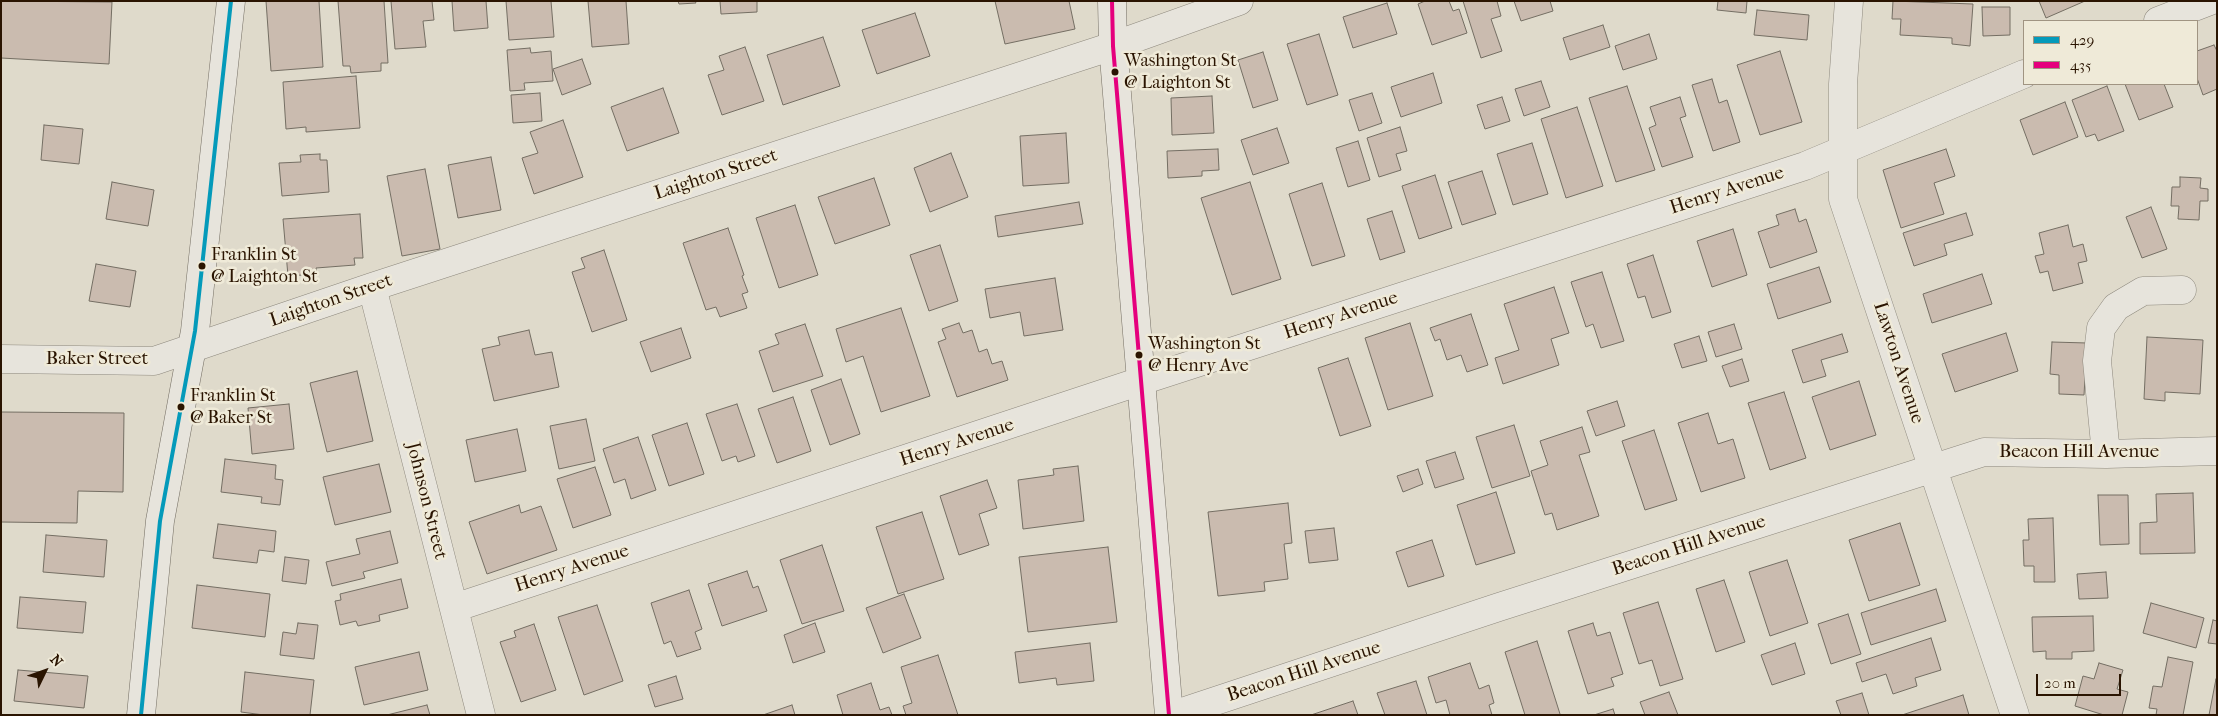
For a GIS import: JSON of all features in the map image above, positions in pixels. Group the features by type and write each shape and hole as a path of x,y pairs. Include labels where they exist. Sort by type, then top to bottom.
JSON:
{"street":[{"path":"141,715 160,521 192,348 231,1"},
{"path":"1112,1 1113,46 1169,715"},
{"name":"Laighton Street","path":"192,348 372,287 1113,46 1239,1"},
{"name":"Lawton Avenue","path":"1849,1 1843,84 1843,199 2015,715"},
{"path":"2161,20 2210,1"},
{"name":"Henry Avenue","path":"454,608 1141,381 1805,166 2023,74"},
{"name":"Johnson Street","path":"372,287 481,715"},
{"path":"2106,454 2097,362 2101,328 2116,307 2143,291 2182,290"},
{"name":"Baker Street","path":"1,359 154,361 192,348"},
{"name":"Beacon Hill Avenue","path":"1173,715 1499,607 1984,452 2106,454 2217,450"}],"building":[{"path":"1,1 112,2 109,64 1,58"},
{"path":"266,1 319,1 323,67 271,71"},
{"path":"338,1 384,1 388,63 381,63 381,71 351,73 350,66 343,66"},
{"path":"391,1 432,1 434,20 423,21 426,47 395,49"},
{"path":"452,1 486,1 488,28 454,31"},
{"path":"506,1 551,1 554,37 509,40"},
{"path":"588,1 626,1 629,44 592,47"},
{"path":"678,1 695,1 696,3 679,4"},
{"path":"720,1 757,1 757,12 721,14"},
{"path":"995,1 1069,1 1075,29 1005,44"},
{"path":"1425,1 1449,1 1453,11 1459,9 1467,33 1432,45 1418,4"},
{"path":"1463,1 1497,1 1501,16 1491,19 1502,51 1481,58"},
{"path":"1514,1 1550,1 1553,11 1521,21"},
{"path":"1718,1 1747,1 1746,13 1717,10"},
{"path":"1893,1 1973,4 1970,46 1952,44 1952,38 1900,35 1901,19 1892,19"},
{"path":"2039,1 2085,1 2046,18"},
{"path":"1387,3 1397,34 1353,48 1343,17"},
{"path":"1982,7 2010,7 2010,35 1983,36"},
{"path":"1757,10 1809,15 1807,40 1754,35"},
{"path":"915,13 930,56 877,74 862,30"},
{"path":"1603,25 1610,47 1570,60 1563,38"},
{"path":"1319,34 1338,95 1307,105 1287,44"},
{"path":"1649,34 1657,59 1623,70 1615,46"},
{"path":"823,37 840,86 783,105 767,55"},
{"path":"2214,45 2217,51 2217,89 2203,95 2198,81 2198,51"},
{"path":"745,47 764,101 722,115 708,75 724,70 719,56"},
{"path":"530,48 531,53 551,51 553,81 524,83 525,90 510,91 507,50"},
{"path":"1780,51 1802,122 1760,135 1737,65"},
{"path":"1263,52 1278,100 1253,108 1238,60"},
{"path":"582,59 591,84 562,95 553,69"},
{"path":"1433,73 1442,103 1401,117 1391,87"},
{"path":"356,76 360,128 306,132 306,127 286,129 283,82"},
{"path":"1712,79 1719,103 1727,100 1740,142 1713,151 1692,85"},
{"path":"1541,81 1550,107 1524,116 1515,89"},
{"path":"2125,85 2164,85 2173,107 2139,120"},
{"path":"1627,86 1655,170 1616,182 1589,98"},
{"path":"2107,86 2124,131 2098,141 2095,134 2086,137 2072,100"},
{"path":"663,88 679,133 627,151 611,107"},
{"path":"540,93 542,121 513,123 511,95"},
{"path":"1372,93 1382,123 1359,131 1349,100"},
{"path":"1212,96 1214,133 1172,135 1171,98"},
{"path":"1502,97 1510,121 1485,129 1477,105"},
{"path":"1680,97 1686,116 1680,118 1693,157 1662,167 1649,128 1656,125 1650,107"},
{"path":"2065,102 2078,137 2033,155 2020,120"},
{"path":"1577,107 1603,186 1566,198 1541,119"},
{"path":"563,120 583,177 534,194 522,158 538,153 530,132"},
{"path":"44,125 83,129 79,164 41,160"},
{"path":"1400,127 1407,151 1396,154 1401,170 1379,177 1367,138"},
{"path":"1277,128 1289,163 1253,175 1241,140"},
{"path":"1066,133 1069,183 1023,186 1020,136"},
{"path":"1358,141 1370,180 1348,187 1336,148"},
{"path":"1532,143 1548,194 1513,205 1497,154"},
{"path":"1218,149 1219,170 1202,171 1202,176 1168,178 1167,151"},
{"path":"1946,149 1955,176 1934,183 1944,214 1901,228 1883,170"},
{"path":"951,153 968,197 930,212 914,168"},
{"path":"320,154 320,160 327,160 329,192 282,196 279,163 301,162 300,155"},
{"path":"491,157 501,210 458,218 448,165"},
{"path":"425,169 440,249 402,256 387,176"},
{"path":"1482,171 1496,214 1462,225 1448,182"},
{"path":"1435,175 1452,228 1419,239 1402,186"},
{"path":"2180,177 2201,178 2200,188 2208,189 2208,201 2200,201 2199,220 2178,219 2179,206 2171,206 2172,187 2180,187"},
{"path":"874,178 890,225 835,244 818,197"},
{"path":"112,182 154,190 148,226 106,219"},
{"path":"1250,182 1281,279 1232,295 1201,198"},
{"path":"1322,183 1345,256 1312,266 1289,194"},
{"path":"1079,202 1083,224 998,237 995,216"},
{"path":"795,205 818,275 779,288 756,218"},
{"path":"2151,207 2167,249 2142,258 2126,217"},
{"path":"1795,209 1799,222 1806,219 1817,252 1770,268 1758,232 1779,225 1776,215"},
{"path":"1392,211 1405,252 1380,260 1367,219"},
{"path":"1966,213 1973,235 1944,244 1947,255 1914,266 1903,233"},
{"path":"360,214 363,258 354,258 355,265 316,268 317,274 288,276 283,219"},
{"path":"2068,225 2073,247 2083,244 2087,261 2078,263 2083,283 2053,291 2048,271 2040,273 2035,256 2044,254 2039,233"},
{"path":"728,228 744,275 742,276 748,292 742,294 747,308 720,317 716,307 706,310 683,243"},
{"path":"1733,229 1747,275 1712,287 1697,241"},
{"path":"940,245 958,301 929,311 910,255"},
{"path":"604,250 627,320 592,332 572,272 585,268 581,258"},
{"path":"1653,255 1671,312 1652,318 1645,296 1638,298 1627,264"},
{"path":"96,264 136,271 130,307 89,301"},
{"path":"1819,267 1831,302 1778,319 1767,284"},
{"path":"1602,272 1624,341 1601,348 1593,324 1586,327 1571,282"},
{"path":"1982,274 1992,304 1932,323 1923,294"},
{"path":"1055,278 1063,330 1024,336 1020,312 990,318 985,289"},
{"path":"1554,287 1569,333 1551,339 1559,365 1503,384 1495,358 1519,350 1504,304"},
{"path":"901,308 930,396 881,412 863,356 846,362 836,329"},
{"path":"1471,314 1488,365 1467,372 1461,355 1447,360 1440,339 1435,341 1430,328"},
{"path":"959,323 963,333 972,330 979,352 987,349 992,364 1002,361 1008,380 957,397 938,342 946,339 942,329"},
{"path":"1410,323 1433,396 1388,410 1365,338"},
{"path":"805,324 823,376 773,392 759,351 779,344 775,334"},
{"path":"1734,324 1742,349 1716,357 1708,332"},
{"path":"681,328 691,358 651,372 640,342"},
{"path":"529,330 535,355 552,352 559,387 494,401 482,349 500,345 498,337"},
{"path":"2006,333 2018,371 1955,392 1942,354"},
{"path":"1842,334 1848,352 1821,360 1826,376 1803,383 1792,350"},
{"path":"1699,336 1707,361 1682,368 1674,344"},
{"path":"2147,337 2203,340 2200,394 2165,392 2165,401 2144,399"},
{"path":"2052,342 2087,343 2084,395 2059,394 2059,375 2050,374"},
{"path":"1348,358 1371,426 1340,436 1318,368"},
{"path":"1742,359 1749,381 1730,387 1722,366"},
{"path":"357,371 373,441 327,452 310,383"},
{"path":"841,379 860,434 830,445 811,390"},
{"path":"1859,381 1876,435 1830,450 1812,397"},
{"path":"1784,392 1806,458 1770,470 1748,403"},
{"path":"793,397 811,451 777,463 758,409"},
{"path":"1617,401 1625,426 1596,436 1587,411"},
{"path":"289,404 294,449 252,454 248,408"},
{"path":"737,404 755,456 738,462 736,456 722,461 706,414"},
{"path":"1,412 124,413 123,492 78,491 77,523 1,522"},
{"path":"1708,413 1718,444 1733,439 1745,478 1701,492 1678,423"},
{"path":"586,419 595,461 559,469 550,426"},
{"path":"687,423 704,474 669,486 652,435"},
{"path":"1514,425 1530,476 1492,488 1476,437"},
{"path":"1582,427 1590,452 1579,455 1599,516 1557,530 1552,513 1545,515 1531,471 1548,465 1540,441"},
{"path":"517,429 526,471 475,482 466,440"},
{"path":"1654,430 1677,500 1645,510 1622,441"},
{"path":"638,437 656,490 631,499 625,479 614,483 603,449"},
{"path":"1455,452 1464,479 1435,488 1426,461"},
{"path":"225,459 276,465 275,479 283,480 280,505 261,503 262,497 221,492"},
{"path":"379,464 391,512 335,525 323,477"},
{"path":"1078,466 1084,521 1023,529 1018,480 1054,475 1053,469"},
{"path":"595,467 611,515 573,528 557,479"},
{"path":"1418,469 1423,484 1403,492 1397,476"},
{"path":"987,480 997,508 979,514 989,545 959,555 940,496"},
{"path":"1496,492 1515,553 1476,565 1457,505"},
{"path":"2193,493 2195,553 2140,554 2140,523 2157,522 2156,494"},
{"path":"2098,495 2128,495 2129,544 2100,545"},
{"path":"1288,503 1292,543 1284,544 1288,579 1264,582 1265,591 1218,596 1208,512"},
{"path":"519,505 521,513 541,506 557,550 487,574 469,522"},
{"path":"922,512 944,579 898,594 876,527"},
{"path":"2053,518 2055,582 2034,582 2034,566 2024,566 2023,540 2029,540 2028,519"},
{"path":"1900,523 1920,585 1869,601 1849,540"},
{"path":"218,524 276,531 274,552 259,550 257,563 213,558"},
{"path":"1334,528 1338,560 1309,563 1305,531"},
{"path":"390,531 398,563 363,572 365,578 332,586 326,562 360,554 356,539"},
{"path":"46,535 107,540 104,577 43,572"},
{"path":"1432,540 1444,576 1408,587 1396,552"},
{"path":"822,545 844,611 802,624 780,560"},
{"path":"1108,547 1117,622 1028,632 1019,557"},
{"path":"285,557 309,560 306,584 282,581"},
{"path":"1787,560 1808,623 1770,636 1749,572"},
{"path":"747,571 753,588 758,586 767,611 722,626 708,584"},
{"path":"2106,572 2108,598 2079,599 2077,574"},
{"path":"401,579 408,608 379,615 380,621 358,626 356,621 340,625 335,601 341,600 340,594"},
{"path":"1724,580 1745,642 1716,652 1696,589"},
{"path":"197,585 270,594 265,637 192,628"},
{"path":"1936,589 1946,621 1871,645 1861,613"},
{"path":"689,590 702,629 695,632 701,649 677,657 671,641 664,644 651,603"},
{"path":"904,594 921,638 883,653 866,608"},
{"path":"20,597 86,602 83,633 17,628"},
{"path":"1658,602 1683,679 1660,686 1652,660 1639,664 1623,613"},
{"path":"2151,603 2204,618 2196,648 2143,633"},
{"path":"597,605 623,681 584,695 558,617"},
{"path":"1848,614 1861,654 1831,664 1818,624"},
{"path":"2093,616 2094,651 2072,652 2072,659 2046,659 2046,651 2033,652 2032,617"},
{"path":"2213,620 2217,621 2217,644 2208,643"},
{"path":"298,623 318,625 314,659 280,655 283,632 296,634"},
{"path":"815,623 825,652 793,663 784,635"},
{"path":"1593,623 1597,636 1610,632 1623,674 1611,678 1614,686 1588,694 1568,631"},
{"path":"534,624 556,690 521,702 500,642 516,637 514,631"},
{"path":"1931,638 1941,670 1915,678 1917,686 1893,694 1886,674 1862,682 1856,663"},
{"path":"1537,641 1559,715 1525,715 1505,652"},
{"path":"1090,643 1094,681 1057,685 1056,678 1019,683 1015,652"},
{"path":"1795,643 1805,674 1772,685 1761,655"},
{"path":"419,652 428,690 364,705 355,667"},
{"path":"938,655 958,715 906,715 903,706 912,703 901,667"},
{"path":"2168,657 2193,662 2183,715 2156,715 2157,709 2149,708 2153,686 2162,687"},
{"path":"1470,663 1479,689 1489,685 1494,703 1489,705 1492,715 1450,715 1446,700 1436,703 1428,677"},
{"path":"2099,663 2123,670 2117,689 2128,692 2122,715 2104,715 2075,706 2083,676 2094,679"},
{"path":"18,670 88,676 84,708 14,701"},
{"path":"245,672 314,680 310,715 264,715 241,712"},
{"path":"676,676 683,699 655,707 648,685"},
{"path":"2216,679 2217,715 2209,715"},
{"path":"1416,681 1427,715 1385,715 1377,693"},
{"path":"871,683 880,710 889,707 892,715 843,715 837,695"},
{"path":"1669,692 1678,715 1645,715 1640,702"},
{"path":"1862,693 1869,715 1841,715 1836,701"},
{"path":"1963,695 1969,715 1902,715"},
{"path":"1353,701 1358,715 1311,715"},
{"path":"427,705 430,715 387,715"},
{"path":"792,705 795,715 763,715"},
{"path":"1613,709 1615,715 1594,715"}],"transit line":[{"name":"429","path":"141,715 160,521 195,331 231,1"},
{"name":"435","path":"1112,1 1113,46 1169,715"}],"place":[{"name":"Washington St @ Laighton St","path":"1115,72"},
{"name":"Franklin St @ Laighton St","path":"202,266"},
{"name":"Washington St @ Henry Ave","path":"1139,355"},
{"name":"Franklin St @ Baker St","path":"181,407"}]}
